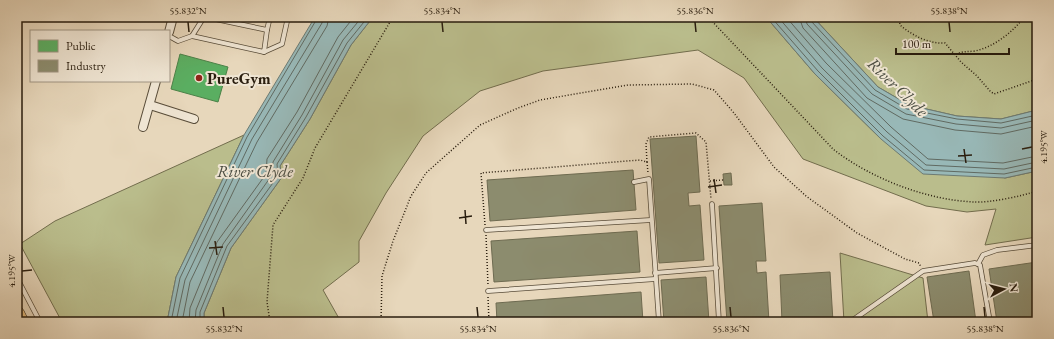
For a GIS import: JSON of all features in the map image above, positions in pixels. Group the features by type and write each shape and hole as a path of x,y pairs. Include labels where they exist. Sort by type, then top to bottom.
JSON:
{"highway":[{"path":"17,314 21,322"}],"street":[{"path":"170,30 173,17"},
{"path":"143,127 156,82"},
{"path":"150,104 194,119"}],"lane":[{"path":"192,36 205,17 267,30"},
{"path":"264,52 270,17"},
{"path":"170,37 178,41 192,36 264,52 282,44 288,17"},
{"path":"634,182 649,179 659,322"},
{"path":"712,204 717,268 719,322"},
{"path":"486,230 651,220"},
{"path":"990,322 978,264 983,255 997,250 1037,245"},
{"path":"850,322 922,270 975,263 978,264"},
{"path":"655,273 717,268"},
{"path":"17,278 40,322"},
{"path":"488,291 655,280"}],"path":[{"path":"270,322 267,302 273,225 303,178 315,148 393,17"},
{"path":"708,17 833,149 851,163 882,180 935,196 975,203 1037,191"},
{"path":"899,17 900,25 904,29 931,43 945,43 956,54 961,62 994,94 1037,79"},
{"path":"956,54 960,52 975,51 1001,39 1011,33 1024,17"},
{"path":"381,322 382,276 393,241 411,196 426,173 480,125 518,108 540,100 628,85 692,84 714,90 734,113 774,167 806,196 857,233 905,259 919,263 922,270"},
{"path":"649,179 646,144 649,137 696,133 706,142 712,204"},
{"path":"489,322 486,230 481,173 640,160 647,162"},
{"path":"710,181 723,180"}],"green space":[{"path":"373,17 766,17 815,74 881,139 1005,178 1037,171 1037,237 985,245 996,209 967,212 926,206 803,159 744,78 698,50 543,71 480,91 423,136 386,193 359,241 359,262 323,290 341,322 204,322 204,313 231,248 282,177 280,166 310,119 351,45"},
{"path":"813,17 1037,17 1037,110 1001,119 957,116 909,105 878,87"},
{"path":"244,135 176,277 167,322 62,322 20,244 55,221"},
{"path":"840,253 923,278 928,322 844,322"}],"water":[{"name":"River Clyde","path":"315,17 373,17 351,45 310,119 280,166 282,177 231,248 204,313 204,322 167,322 176,277 244,135"},
{"name":"River Clyde","path":"766,17 813,17 878,87 909,105 957,116 1001,119 1037,110 1037,171 1005,178 923,174 881,139 815,74"}],"building: Public":[{"name":"PureGym","path":"180,54 228,67 218,102 171,89"}],"building: Industry":[{"path":"696,136 700,192 688,193 689,206 700,205 704,260 659,263 650,139"},
{"path":"633,170 636,210 490,221 487,180"},
{"path":"731,173 732,185 724,185 723,174"},
{"path":"762,203 766,261 756,261 757,273 766,272 769,322 727,322 719,206"},
{"path":"637,231 640,272 494,282 491,241"},
{"path":"1037,262 1037,322 997,322 989,269"},
{"path":"969,271 976,322 934,322 927,277"},
{"path":"830,272 833,322 782,322 780,275"},
{"path":"706,277 709,322 664,322 661,280"},
{"path":"641,292 643,322 497,322 496,303"}],"place":[{"name":"PureGym","path":"199,78"}]}
